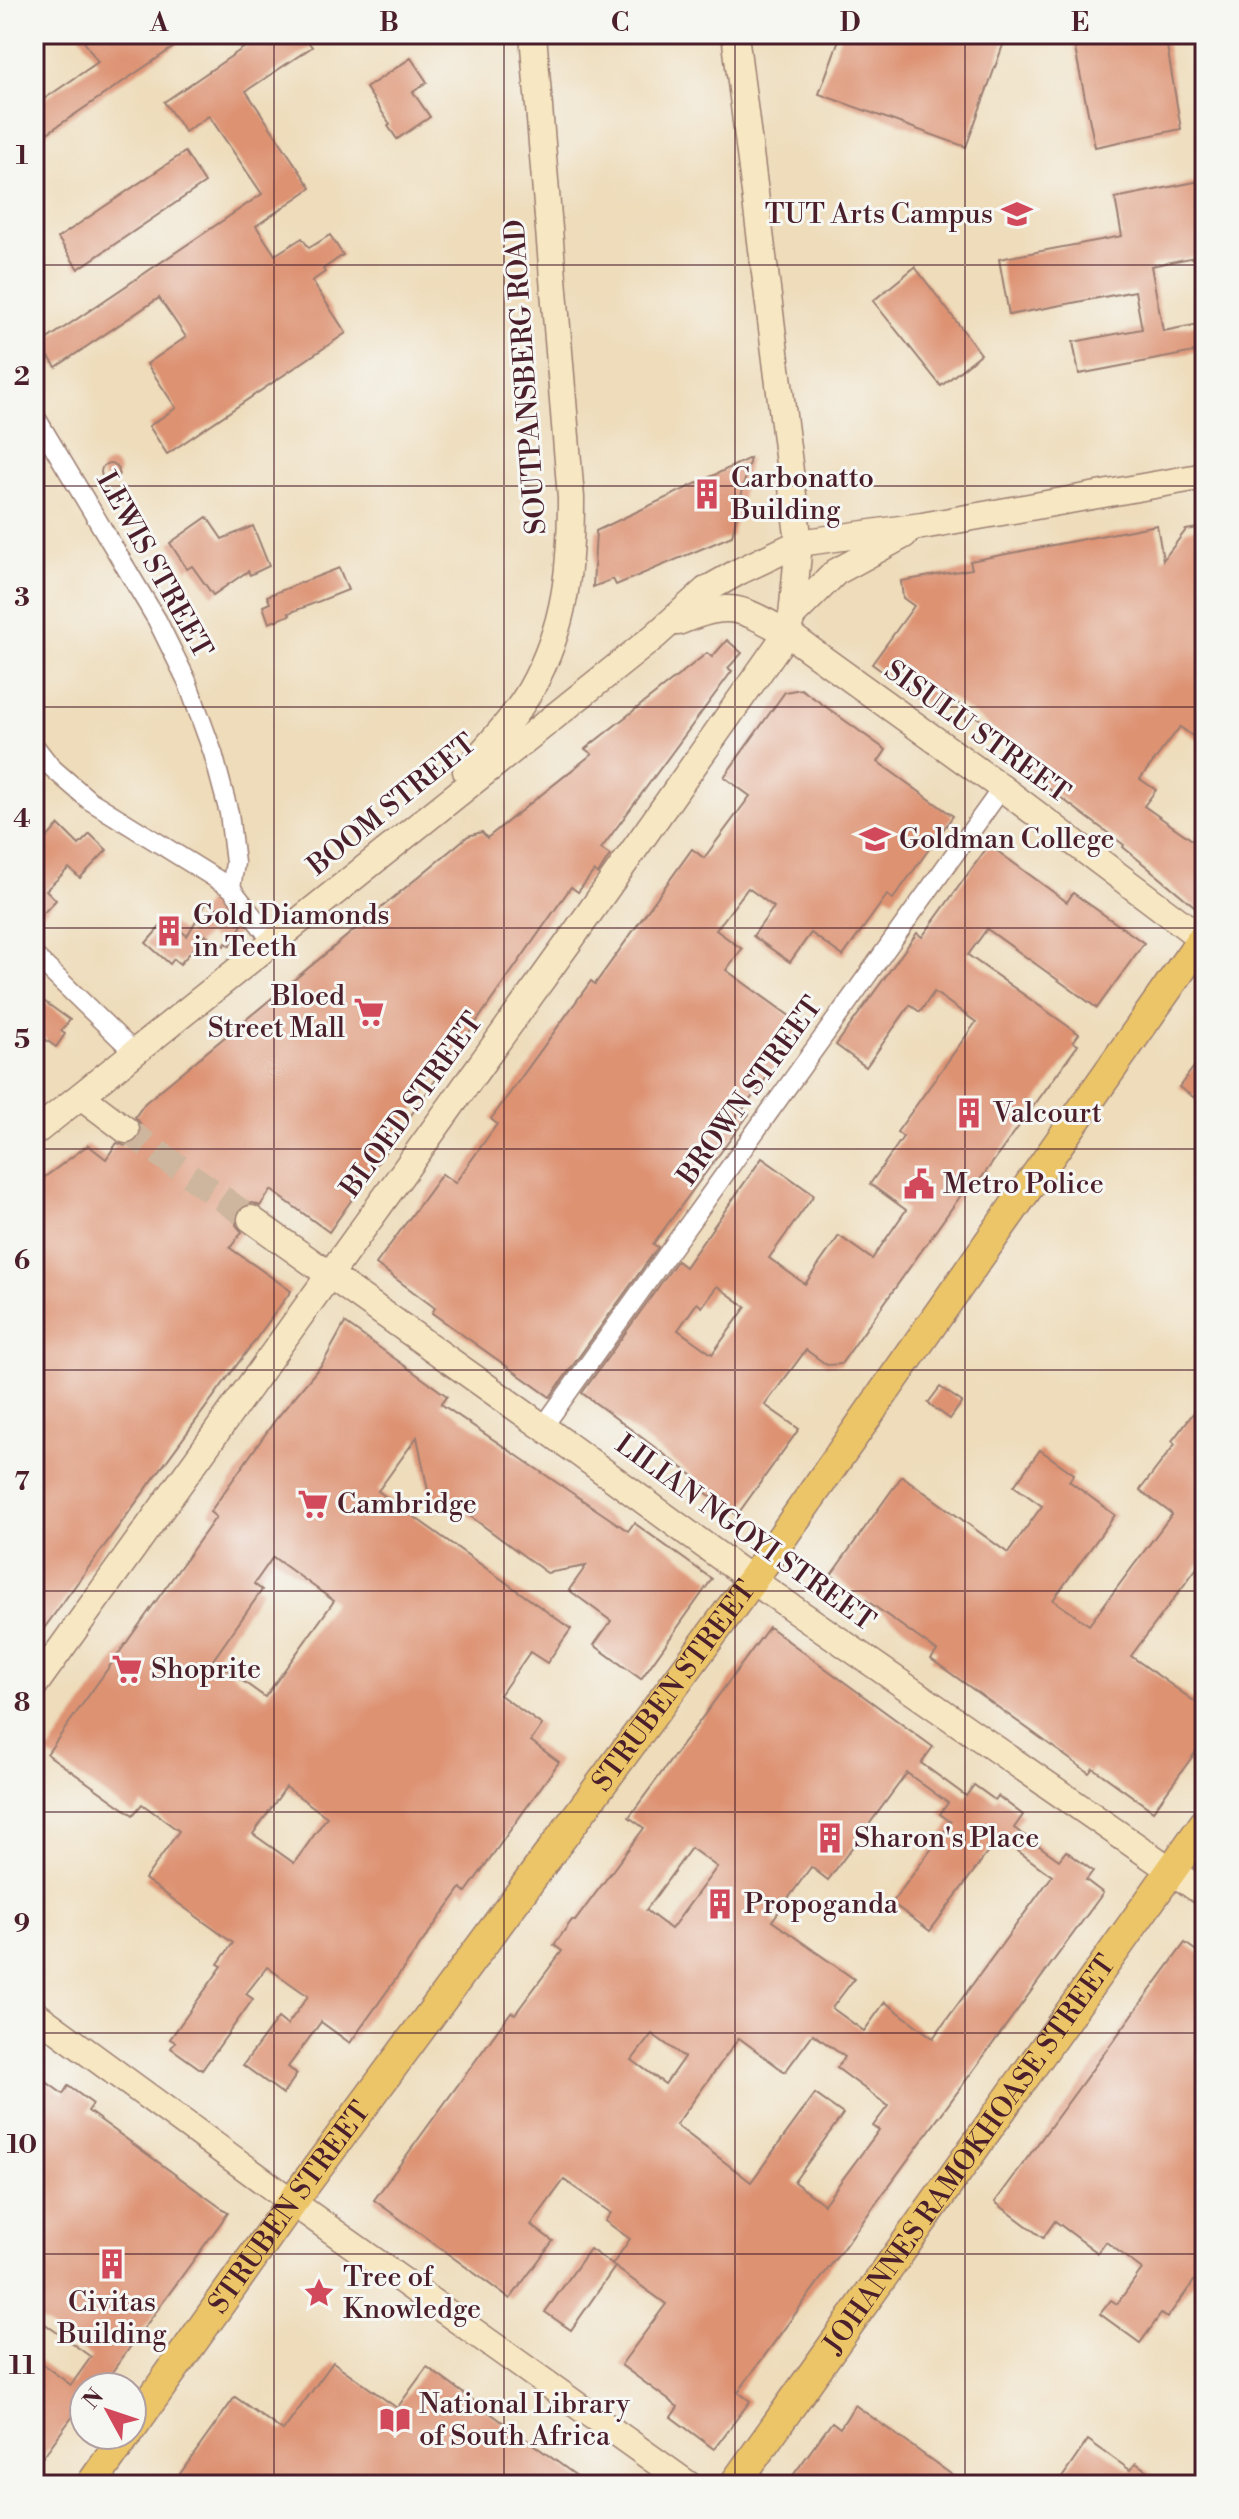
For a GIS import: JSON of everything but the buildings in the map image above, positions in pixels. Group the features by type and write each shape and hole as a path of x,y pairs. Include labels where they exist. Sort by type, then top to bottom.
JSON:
{"main road":[{"name":"SOUTPANSBERG ROAD","path":"427,817 530,691 547,655 564,605 571,537 571,498 533,34"},
{"path":"735,34 799,543"},
{"name":"BOOM STREET","path":"34,1133 667,627 693,599 706,590 799,543 922,526 1205,476"},
{"path":"790,624 836,572 922,526"},
{"name":"BLOED STREET","path":"34,1686 329,1276 790,624 799,543"},
{"name":"SISULU STREET","path":"667,627 709,609 729,607 790,624 1002,788 1204,938"},
{"name":"STRUBEN STREET","path":"148,2404 292,2202 752,1580 1204,938"},
{"path":"81,1096 126,1130"},
{"name":"LILIAN NGOYI STREET","path":"251,1219 752,1580 1205,1894"},
{"name":"JOHANNES RAMOKHOASE STREET","path":"734,2485 1205,1823"},
{"path":"34,2013 292,2202 689,2485"},
{"path":"91,2485 115,2451"}],"street":[{"name":"LEWIS STREET","path":"36,420 164,634 187,681 213,753 229,813 235,863 231,888"},
{"path":"34,745 42,771 231,888 273,942"},
{"name":"BROWN STREET","path":"543,1427 1002,788"},
{"path":"34,955 134,1052"}],"tunnel":[{"path":"126,1130 251,1219"}],"place":[{"name":"TUT Arts Campus","path":"1017,214"},
{"name":"Carbonatto Building","path":"707,494"},
{"name":"Goldman College","path":"875,839"},
{"name":"Gold Diamonds in Teeth","path":"169,931"},
{"name":"Bloed Street Mall","path":"369,1012"},
{"name":"Valcourt","path":"969,1113"},
{"name":"Metro Police","path":"919,1184"},
{"name":"Cambridge","path":"313,1504"},
{"name":"Shoprite","path":"127,1669"},
{"name":"Sharon's Place","path":"830,1838"},
{"name":"Propoganda","path":"720,1904"},
{"name":"Civitas Building","path":"112,2264"},
{"name":"Tree of Knowledge","path":"319,2293"},
{"name":"National Library of South Africa","path":"395,2420"}]}
